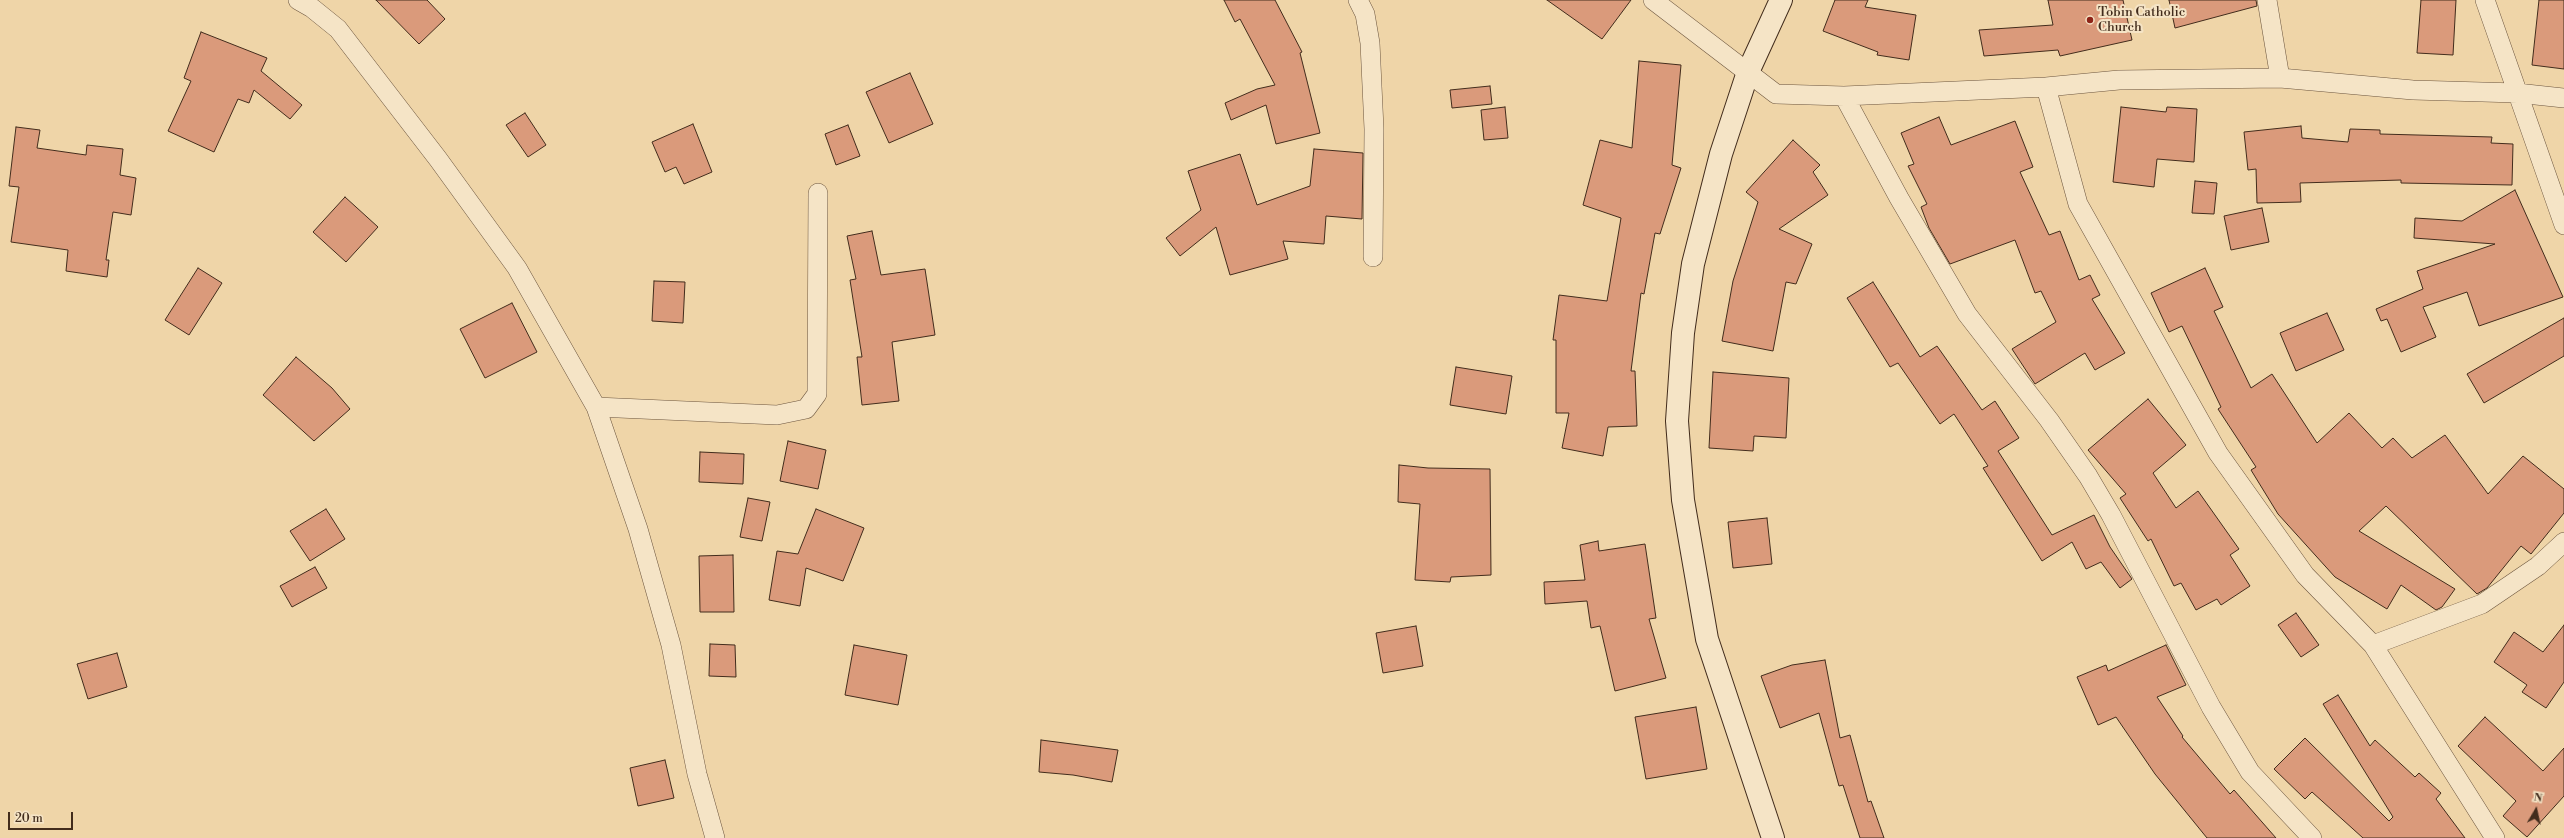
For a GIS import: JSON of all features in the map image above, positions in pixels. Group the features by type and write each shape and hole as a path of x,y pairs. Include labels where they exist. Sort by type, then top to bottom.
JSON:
{"main road":[{"path":"1773,838 1707,639 1683,500 1677,421 1683,333 1693,264 1721,154 1748,72 1781,0"}],"street":[{"path":"298,0 312,8 338,29 471,204 517,268 596,407 638,529 671,645 697,774 715,838"},
{"path":"1358,0 1365,14 1370,43 1374,129 1373,257"},
{"path":"1653,0 1776,94 1844,96 2046,87 2119,80 2280,78 2413,90 2517,93 2564,98"},
{"path":"2267,0 2280,78"},
{"path":"2485,0 2564,225"},
{"path":"2046,87 2060,143 2078,204 2218,453 2305,576 2373,645 2496,838"},
{"path":"1844,96 1899,198 1967,314 2049,420 2088,476 2111,515 2211,707 2250,772 2312,838"},
{"path":"596,407 777,415 806,409 817,394 818,193"},
{"path":"2373,645 2482,604 2538,566 2564,542"}],"building":[{"path":"376,0 427,0 445,19 419,44"},
{"path":"1224,0 1275,0 1302,52 1300,53 1320,133 1276,144 1266,105 1231,120 1225,103 1257,89 1275,85 1240,19 1235,22"},
{"path":"1547,0 1631,0 1602,39"},
{"path":"1835,0 1868,0 1865,7 1916,15 1909,60 1877,55 1878,52 1823,31"},
{"name":"Tobin Catholic Church","path":"2048,0 2123,0 2132,40 2060,56 2058,50 1984,56 1979,30 2053,25"},
{"path":"2169,0 2256,0 2257,6 2175,28"},
{"path":"2421,0 2456,0 2453,55 2417,53"},
{"path":"2539,0 2564,0 2564,69 2532,65"},
{"path":"201,32 267,58 261,71 302,105 290,119 254,90 249,103 238,99 214,152 168,131 191,81 184,78"},
{"path":"1639,61 1681,65 1672,165 1681,168 1660,234 1655,233 1644,294 1641,293 1631,371 1635,371 1637,426 1608,427 1603,456 1562,448 1569,413 1556,413 1556,340 1553,340 1559,295 1607,301 1621,218 1583,205 1600,140 1632,148"},
{"path":"910,73 933,124 889,143 866,92"},
{"path":"1490,86 1492,104 1452,108 1450,90"},
{"path":"1505,107 1508,138 1484,140 1481,110"},
{"path":"2121,107 2166,112 2167,107 2197,109 2194,162 2157,159 2154,187 2113,182"},
{"path":"525,113 546,145 528,157 506,125"},
{"path":"1939,117 1951,145 2015,121 2033,167 2020,172 2049,235 2060,231 2079,280 2090,275 2100,295 2092,299 2125,353 2095,370 2085,353 2035,384 2012,349 2056,322 2041,291 2035,293 2015,240 1950,264 1929,228 1921,207 1927,204 1908,166 1914,164 1901,133"},
{"path":"693,124 712,172 684,184 676,167 665,172 652,142"},
{"path":"848,125 860,156 836,165 825,134"},
{"path":"2301,126 2302,138 2348,142 2350,129 2380,130 2380,134 2492,137 2491,143 2513,144 2512,185 2401,183 2401,180 2300,183 2301,202 2257,203 2256,169 2248,170 2244,132"},
{"path":"16,127 40,130 37,148 86,155 87,145 123,149 120,175 136,178 131,215 113,212 106,260 109,260 107,277 66,271 68,250 11,242 19,187 9,186"},
{"path":"1793,140 1820,165 1813,172 1828,195 1779,229 1812,244 1796,284 1786,282 1773,351 1722,341 1733,281 1758,202 1746,192"},
{"path":"1314,149 1363,153 1362,219 1326,216 1324,244 1283,241 1288,259 1230,275 1216,227 1180,256 1166,238 1201,210 1188,171 1240,154 1257,205 1310,186"},
{"path":"2195,181 2217,183 2214,214 2192,213"},
{"path":"2515,190 2563,297 2479,326 2467,292 2423,307 2436,337 2401,352 2387,319 2381,321 2376,309 2423,289 2417,271 2495,244 2414,238 2415,218 2462,221"},
{"path":"345,197 378,227 346,262 313,232"},
{"path":"2262,208 2269,242 2231,250 2224,216"},
{"path":"872,231 881,275 925,269 935,335 892,342 899,401 862,405 857,357 862,357 850,280 856,279 847,236"},
{"path":"198,268 222,283 189,335 165,320"},
{"path":"2205,268 2223,307 2214,311 2251,388 2272,374 2317,443 2349,413 2382,448 2393,438 2412,458 2445,435 2488,494 2523,456 2564,489 2564,513 2531,554 2521,546 2487,588 2477,594 2386,506 2359,531 2455,589 2442,607 2436,610 2401,585 2387,609 2335,577 2278,514 2251,470 2256,467 2218,409 2221,407 2182,326 2169,332 2151,293"},
{"path":"654,281 685,282 683,323 652,321"},
{"path":"1873,282 1920,357 1937,346 1982,410 1995,401 2019,438 1998,451 2052,535 2094,515 2110,547 2132,579 2120,588 2101,562 2086,569 2072,542 2042,561 1983,468 1988,466 1954,414 1940,424 1898,363 1890,367 1847,298"},
{"path":"512,303 537,352 485,378 460,329"},
{"path":"2327,313 2344,350 2296,371 2280,333"},
{"path":"2564,318 2564,356 2484,403 2467,374"},
{"path":"296,357 332,388 350,409 314,441 263,395"},
{"path":"1456,367 1512,376 1506,414 1450,405"},
{"path":"1713,372 1789,378 1786,438 1754,436 1753,451 1709,448"},
{"path":"2148,399 2186,445 2153,473 2176,508 2198,491 2239,549 2230,555 2250,586 2221,605 2217,599 2196,610 2181,583 2174,586 2151,539 2148,541 2120,498 2126,494 2088,450"},
{"path":"788,441 826,450 818,489 780,481"},
{"path":"700,452 744,454 743,484 699,482"},
{"path":"1399,465 1428,468 1490,469 1491,575 1451,577 1450,582 1415,580 1420,504 1398,502"},
{"path":"748,498 770,502 762,541 740,537"},
{"path":"326,509 345,539 310,561 290,531"},
{"path":"816,509 864,528 843,581 806,568 800,606 769,600 777,551 798,554"},
{"path":"1767,518 1772,564 1733,568 1728,522"},
{"path":"1598,541 1599,551 1645,544 1656,618 1649,619 1666,678 1615,691 1600,626 1591,628 1587,601 1545,604 1544,582 1585,580 1580,545"},
{"path":"733,555 734,612 700,612 699,556"},
{"path":"315,567 327,588 292,607 280,586"},
{"path":"2296,613 2319,645 2301,657 2278,625"},
{"path":"2564,625 2564,682 2546,708 2522,692 2527,685 2494,662 2514,632 2543,652"},
{"path":"1416,626 1423,666 1383,673 1376,633"},
{"path":"710,644 735,645 736,677 709,676"},
{"path":"854,645 907,655 898,705 845,695"},
{"path":"2166,645 2186,685 2157,697 2183,736 2182,737 2230,794 2234,790 2276,838 2207,838 2155,774 2116,717 2098,725 2077,677 2106,665 2108,671"},
{"path":"117,653 127,687 88,699 77,664"},
{"path":"1825,660 1840,738 1850,735 1868,802 1871,801 1884,838 1860,838 1843,785 1839,786 1819,713 1780,728 1761,676 1792,665"},
{"path":"2338,695 2370,746 2375,740 2415,777 2419,773 2441,793 2436,799 2465,838 2363,838 2312,792 2305,799 2274,769 2305,738 2389,821 2393,817 2323,704"},
{"path":"1696,707 1707,769 1646,779 1635,717"},
{"path":"2485,717 2543,771 2564,748 2564,796 2527,837 2503,816 2516,801 2458,746"},
{"path":"1041,740 1118,750 1112,782 1073,775 1039,772"},
{"path":"665,760 674,798 638,806 630,768"}],"place":[{"name":"Tobin Catholic Church","path":"2090,20"}]}
